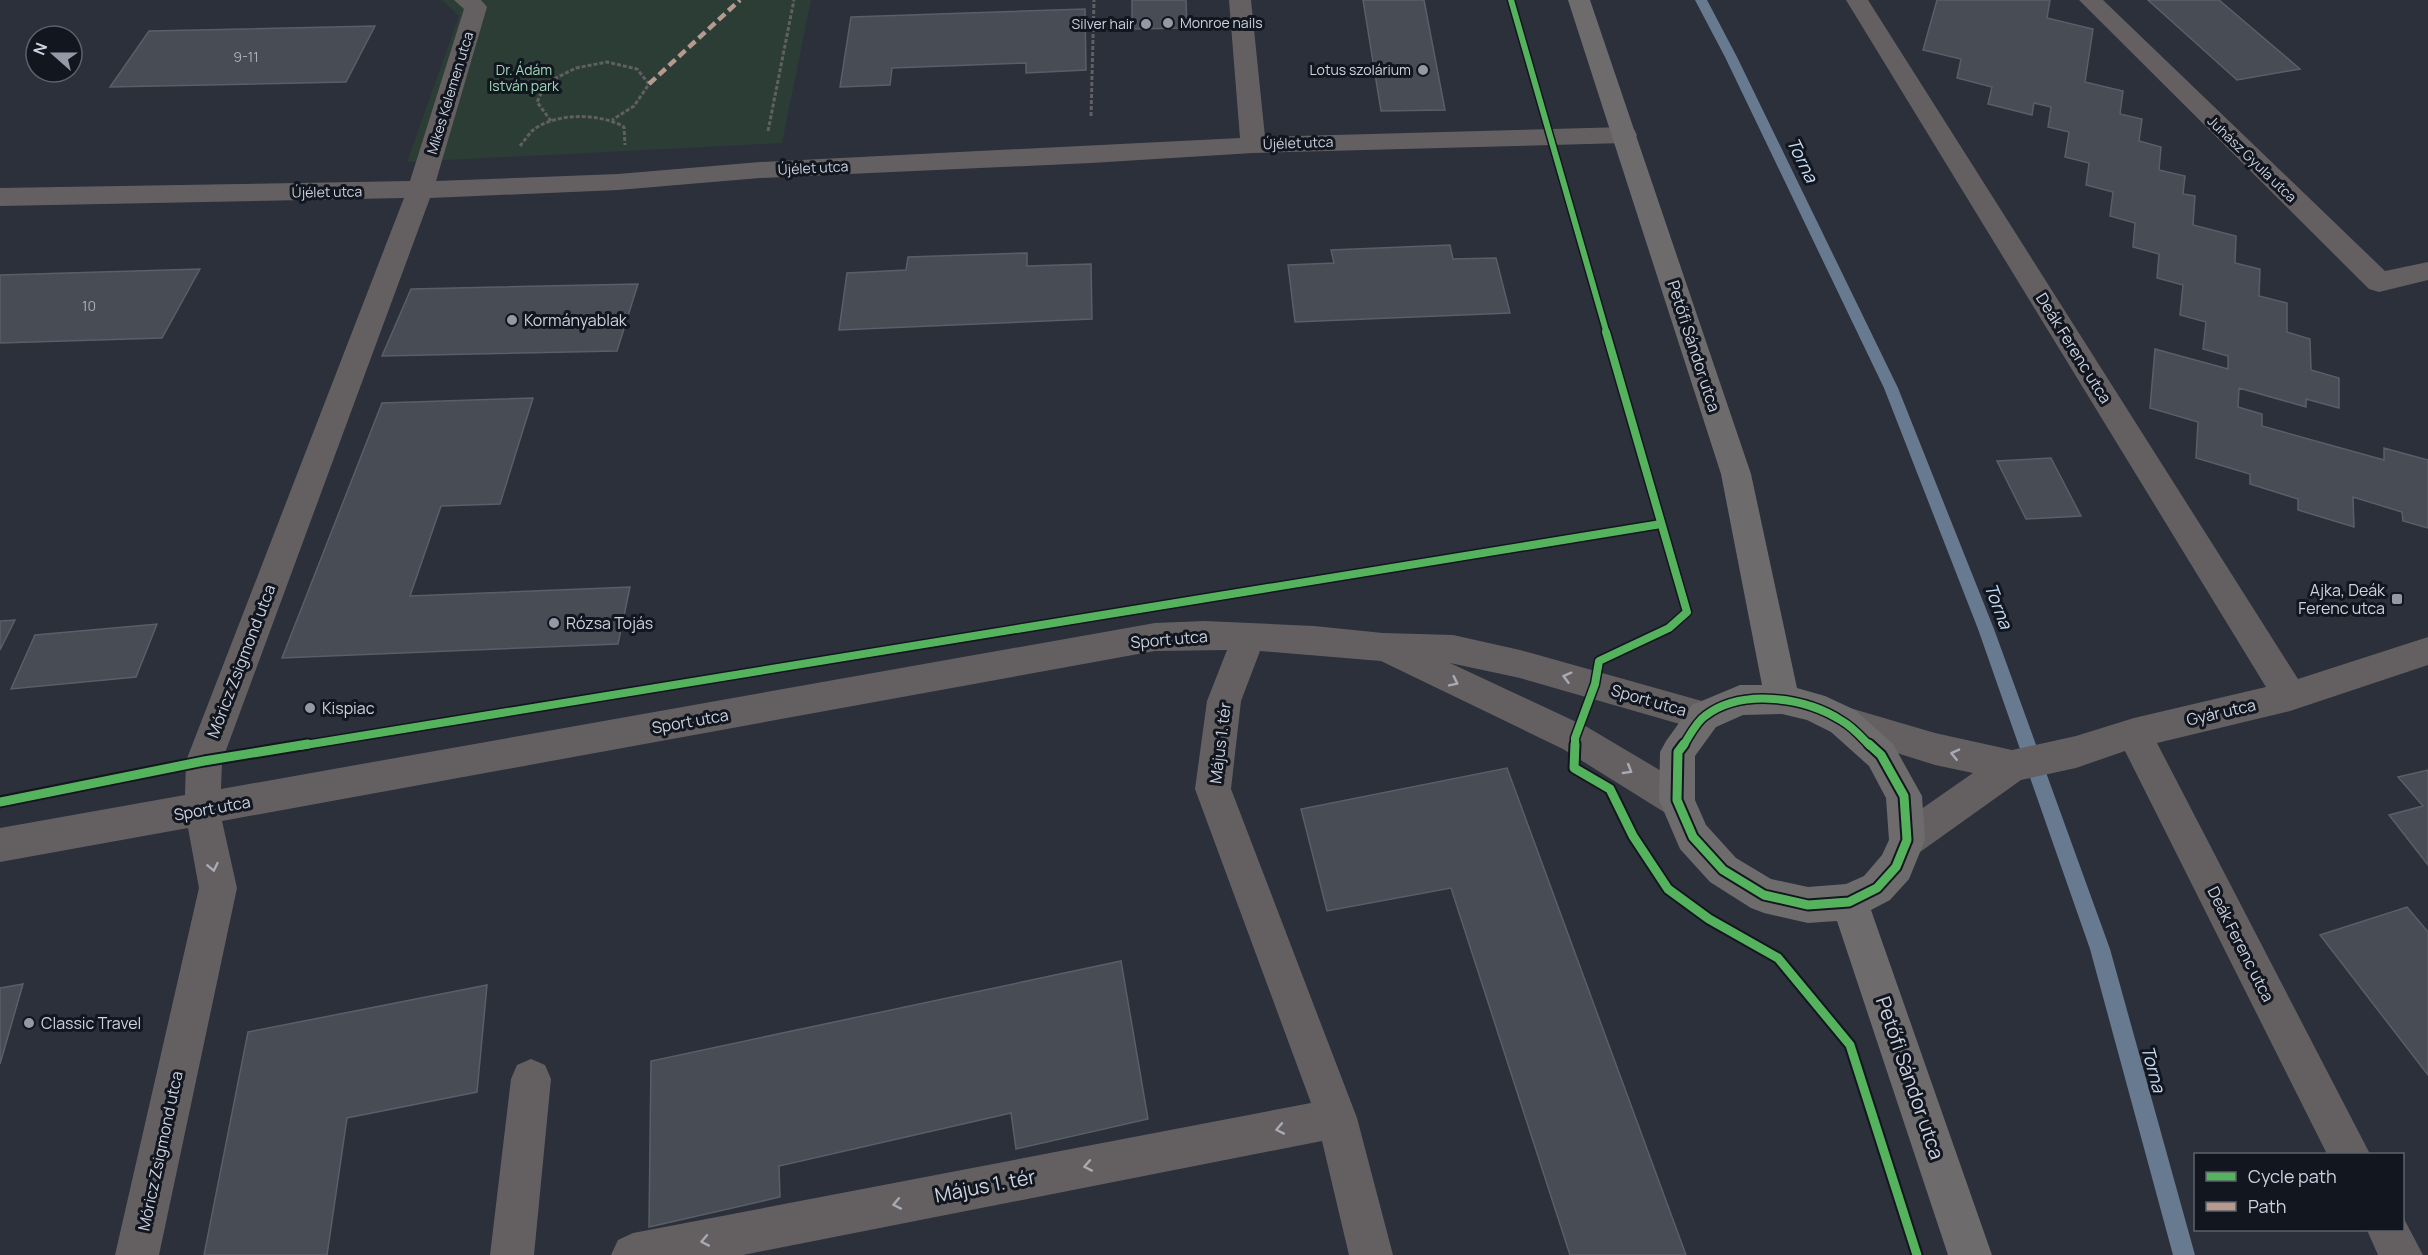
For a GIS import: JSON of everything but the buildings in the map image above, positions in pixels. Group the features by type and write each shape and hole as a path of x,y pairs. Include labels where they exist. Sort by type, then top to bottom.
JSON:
{"main road":[{"name":"Petőfi Sándor utca","path":"1579,0 1736,474 1782,699"},
{"path":"1782,699 1814,707 1843,721 1881,754 1904,796 1907,840 1896,867 1877,888 1849,902 1808,905 1764,895 1723,870 1694,837 1677,800 1678,752 1704,716 1740,700 1782,699"},
{"name":"Petőfi Sándor utca","path":"1849,902 1970,1255"}],"street":[{"name":"Mikes Kelemen utca","path":"420,191 476,7 465,0"},
{"path":"1240,0 1253,145"},
{"name":"Deák Ferenc utca","path":"1857,0 2290,696"},
{"name":"Juhász Gyula utca","path":"2090,0 2379,282 2428,272"},
{"name":"Újélet utca","path":"0,196 503,188 618,182 760,170 1253,145 1625,135"},
{"name":"Móricz Zsigmond utca","path":"137,1255 218,888 202,810 204,761 420,191"},
{"name":"Sport utca","path":"0,845 1155,637 1205,635 1314,640 1383,647 1453,649 1584,681 1704,716"},
{"name":"Május 1. tér","path":"1248,638 1224,701 1212,789 1337,1118 1371,1255"},
{"name":"Sport utca","path":"1383,647 1575,738 1677,800"},
{"name":"Gyár utca","path":"1907,840 2012,766 2076,752 2133,733 2290,696 2428,651"},
{"name":"Gyár utca","path":"1843,721 1935,749 2012,766"},
{"name":"Deák Ferenc utca","path":"2133,733 2348,1153"},
{"path":"512,1255 531,1079"},
{"name":"Május 1. tér","path":"633,1255 1337,1118"},
{"path":"2389,1231 2401,1255"}],"path":[{"path":"760,170 794,0"},
{"path":"1090,155 1094,0"},
{"path":"550,121 537,102 546,83 576,68 607,62 637,69 649,84 644,96 625,114 612,120"},
{"path":"503,188 519,147 533,130 550,121 582,116 612,120 624,128 625,146 618,182"}],"green space":[{"name":"Dr. Ádám István park","path":"442,0 811,0 782,143 407,162 459,16"}],"waterway":[{"name":"Torna","path":"1701,0 1731,57 1891,388 1986,629 2100,949 2184,1255"}],"marked path":[{"path":"649,84 740,0"}],"cycle path":[{"path":"1511,0 1687,612 1669,628 1599,661 1595,684 1575,738 1574,768 1610,789 1633,836 1668,889 1709,919 1778,958 1850,1045 1917,1255"},
{"path":"0,802 204,761 1661,524"},
{"path":"1782,699 1813,707 1843,721 1881,755 1904,796 1907,840 1896,867 1877,888 1849,902 1808,905 1764,895 1723,870 1693,837 1677,800 1678,752 1704,716 1740,700 1782,699"}],"place":[{"name":"Monroe nails","path":"1168,23"},
{"name":"Silver hair","path":"1146,24"},
{"name":"Lotus szolárium","path":"1423,70"},
{"name":"Kormányablak","path":"512,320"},
{"name":"Ajka, Deák Ferenc utca","path":"2397,599"},
{"name":"Rózsa Tojás","path":"554,623"},
{"name":"Kispiac","path":"310,708"},
{"name":"Classic Travel","path":"29,1023"}]}
